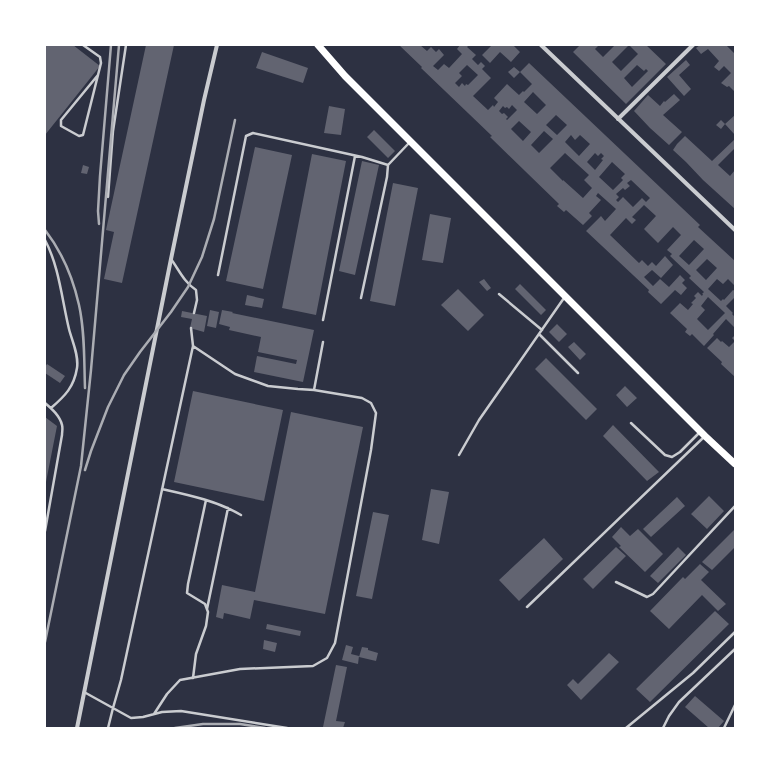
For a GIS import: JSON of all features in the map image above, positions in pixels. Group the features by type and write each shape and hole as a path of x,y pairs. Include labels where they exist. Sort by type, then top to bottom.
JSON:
{"main road":[{"path":"318,45 346,76 703,434 734,460"}],"street":[{"path":"77,728 171,259 217,45"},
{"path":"541,45 735,230"},
{"path":"618,119 693,45"}],"lane":[{"path":"84,45 100,57 101,63 98,75 83,135 79,136 61,126 61,120 98,75"},
{"path":"108,197 113,131 126,45"},
{"path":"218,275 246,136 254,133 388,165"},
{"path":"362,298 388,165 411,141"},
{"path":"323,320 355,156"},
{"path":"45,240 53,258 77,358 77,368 69,390 65,396 51,408"},
{"path":"171,259 185,280 196,290 197,300 194,313"},
{"path":"500,294 542,330"},
{"path":"459,455 479,420 566,296"},
{"path":"108,728 121,680 193,346 191,328"},
{"path":"538,334 578,373"},
{"path":"314,390 322,342"},
{"path":"154,714 167,694 180,680 240,669 313,666 327,658 334,643 370,458 376,413 371,403 362,398 314,390 268,386 235,374 193,346"},
{"path":"45,403 59,416 62,424 62,435 45,531"},
{"path":"631,424 665,455 672,457 703,434"},
{"path":"527,607 703,434"},
{"path":"162,489 206,500 228,508 241,515"},
{"path":"206,500 187,593 205,604 207,609"},
{"path":"616,582 647,597 653,594 735,506"},
{"path":"192,678 196,654 206,626 207,609 228,508"},
{"path":"626,728 693,673 735,632"},
{"path":"663,728 679,702 735,649"},
{"path":"84,692 131,718 143,717 162,712 181,711 287,728"},
{"path":"724,728 735,705"}],"building":[{"path":"45,45 73,45 100,66 45,135"},
{"path":"146,45 174,45 122,283 104,279 114,232 106,230"},
{"path":"399,45 420,45 427,51 431,47 436,52 439,49 444,55 433,66 438,70 444,64 449,68 462,54 457,49 460,45 469,45 467,47 476,55 472,59 478,65 481,62 485,66 482,69 491,78 473,96 488,110 493,105 494,107 498,102 494,98 507,84 519,95 532,84 520,72 529,63 700,225 698,227 735,261 735,286 728,279 723,284 717,279 708,289 721,301 723,299 724,300 733,290 735,291 735,299 734,298 726,306 735,317 735,328 726,319 704,346 692,334 690,336 685,332 687,329 670,313 680,303 688,310 693,304 691,303 696,298 694,296 698,292 702,296 704,292 689,278 691,276 670,256 672,254 667,250 681,235 673,227 658,243 644,229 656,216 644,205 632,217 636,220 632,224 626,218 610,235 639,263 642,260 648,266 652,262 656,266 665,256 673,265 661,278 652,270 644,277 653,286 660,279 669,287 680,275 685,280 682,283 687,288 681,295 675,290 661,304 648,292 649,290 586,231 601,216 605,221 616,209 598,193 596,196 601,200 589,213 592,216 583,225 566,210 564,212 557,206 559,204 490,137 492,136 421,68 422,67","holes":["467,65 478,75 468,85 466,84 465,86 462,83 459,87 455,83 462,76 459,73","533,92 546,105 537,114 524,102","512,105 517,110 507,120 506,119 508,117 499,111 503,106 505,108 507,107 509,109","556,115 567,125 557,135 546,125","519,121 531,132 523,141 511,129","544,131 553,139 539,153 531,145","571,135 575,140 580,135 590,144 579,156 565,142","565,153 589,175 584,180 592,188 583,198 550,168","595,153 598,156 601,153 604,156 601,159 603,160 595,170 587,162","612,162 625,174 621,178 623,180 613,190 599,177","631,180 650,198 646,202 642,198 633,207 623,197 618,202 616,200 619,197 616,194 623,188 625,190 630,186 627,183","694,240 704,249 689,265 679,256","707,259 717,268 706,280 696,270","708,297 725,313 708,330 697,319 705,310 701,306"]},
{"path":"490,45 513,45 520,52 511,62 500,52 490,63 482,55 491,46"},
{"path":"580,45 599,45 595,49 603,57 615,45 629,45 646,45 666,64 626,104 573,52","holes":["629,45 638,54 621,71 612,62","637,65 644,71 646,69 648,71 632,87 624,78"]},
{"path":"700,45 726,45 735,54 735,92 729,86 727,87 721,83 731,73 724,66 719,71 714,67 719,61 708,49 701,54 696,48"},
{"path":"262,52 308,68 303,83 256,68"},
{"path":"686,60 690,65 679,75 691,89 684,96 667,77"},
{"path":"514,67 520,72 514,78 508,72"},
{"path":"674,94 680,100 663,115 682,132 669,145 634,111 648,95 660,106"},
{"path":"329,106 345,109 341,135 324,133"},
{"path":"735,115 735,135 725,124"},
{"path":"721,120 725,124 721,129 716,125"},
{"path":"374,130 395,151 388,158 367,137"},
{"path":"685,136 712,161 735,139 735,148 718,165 730,176 735,170 735,209 673,150"},
{"path":"255,147 292,155 263,289 226,281"},
{"path":"312,154 346,161 316,315 282,308"},
{"path":"362,161 379,165 355,275 339,271"},
{"path":"83,165 89,167 87,174 81,173"},
{"path":"393,183 418,188 395,306 370,301"},
{"path":"430,214 451,218 443,263 422,260"},
{"path":"484,279 491,288 487,291 479,282"},
{"path":"520,284 546,310 541,315 515,289"},
{"path":"458,289 484,315 468,331 441,305"},
{"path":"247,295 264,299 262,308 245,305"},
{"path":"210,310 219,312 216,328 207,326"},
{"path":"222,310 314,330 303,382 254,372 257,356 296,364 297,360 258,352 261,337 229,330 230,327 219,324"},
{"path":"182,311 207,316 204,332 190,328 192,319 181,317"},
{"path":"557,324 567,334 559,342 549,332"},
{"path":"717,338 729,347 735,341 735,377 707,348"},
{"path":"574,342 586,354 580,360 568,347"},
{"path":"546,358 597,409 586,420 535,369"},
{"path":"47,364 65,376 60,383 45,373 45,367"},
{"path":"625,386 637,398 627,407 616,395"},
{"path":"193,391 283,410 264,501 174,482"},
{"path":"291,412 363,427 325,614 254,600 250,619 224,613 223,619 216,617 222,585 255,592"},
{"path":"45,417 57,426 46,482 45,481"},
{"path":"613,425 659,472 647,481 603,436"},
{"path":"431,489 449,492 439,544 422,540"},
{"path":"709,496 724,511 707,529 691,514"},
{"path":"677,497 685,506 651,537 643,529"},
{"path":"373,512 389,515 372,599 356,596"},
{"path":"621,527 630,536 638,529 663,554 645,572 619,547 621,546 612,537"},
{"path":"735,529 735,547 712,570 702,562"},
{"path":"544,538 563,559 519,601 499,580"},
{"path":"616,547 626,556 593,589 583,579"},
{"path":"678,547 686,555 658,583 650,576"},
{"path":"700,564 709,572 701,580 726,604 718,611 702,595 669,629 650,611 683,577 685,579"},
{"path":"715,611 729,624 650,702 636,689"},
{"path":"267,624 301,631 300,636 266,629"},
{"path":"264,640 277,643 275,652 263,649"},
{"path":"346,645 353,647 351,654 359,656 358,664 342,660"},
{"path":"362,647 378,653 376,661 359,657"},
{"path":"609,653 619,662 581,700 567,685 573,679 578,684"},
{"path":"336,665 347,667 336,721 345,722 343,728 326,728 323,727"},
{"path":"695,696 724,721 718,728 709,728 685,707"}],"railway":[{"path":"99,224 98,211 100,176 111,45"},
{"path":"45,642 81,466 91,370 119,45"},
{"path":"85,470 108,407 124,375 188,287 202,257 214,219 235,120"},
{"path":"45,230 62,256 77,295 81,315 84,346 85,388"},
{"path":"175,728 203,724 240,724 265,728"}]}
